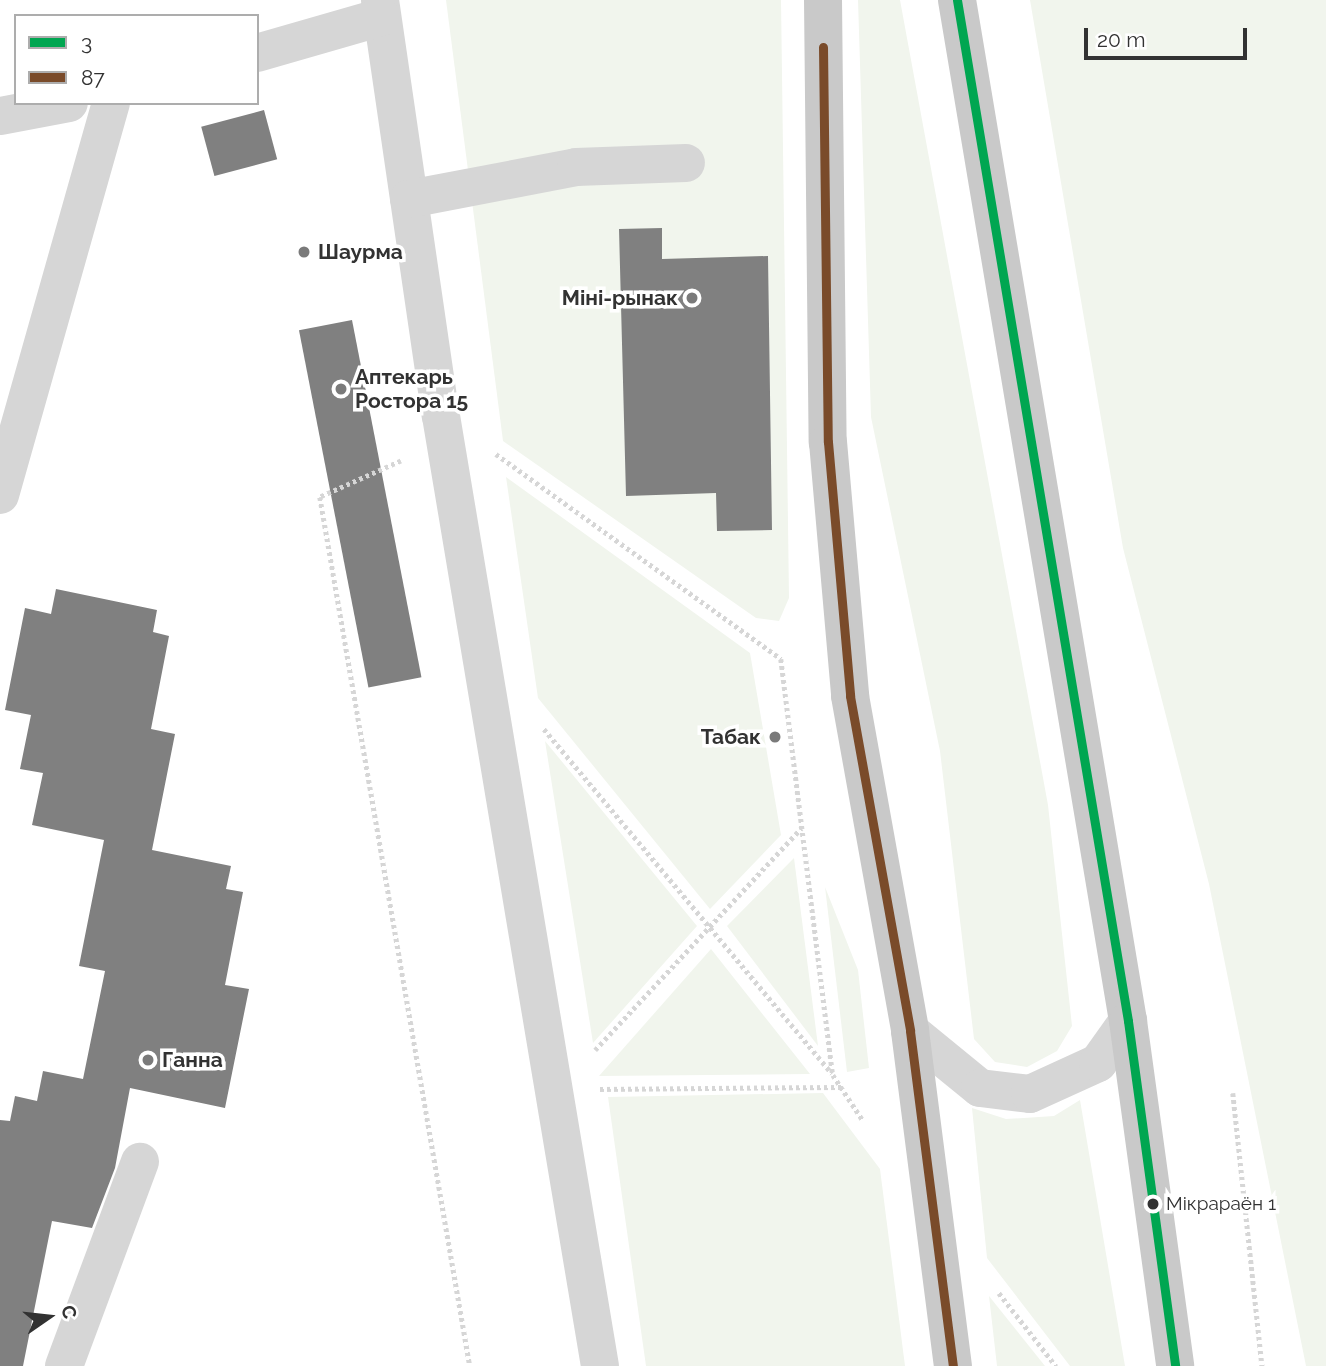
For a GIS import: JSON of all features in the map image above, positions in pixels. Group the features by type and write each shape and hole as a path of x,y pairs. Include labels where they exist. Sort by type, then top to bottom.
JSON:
{"main road":[{"path":"823,0 828,442 850,696 910,1031 953,1366"},
{"path":"957,0 1128,1021 1175,1366"}],"street":[{"path":"259,52 381,8 409,199 558,1089 600,1366"},
{"path":"0,116 58,105"},
{"path":"0,495 109,105"},
{"path":"409,199 576,167 686,163"},
{"path":"910,1031 980,1087 1030,1094 1098,1063 1128,1021"},
{"path":"65,1366 140,1162"}],"path":[{"path":"502,471 501,457 781,659 833,1075"},
{"path":"407,458 320,497 470,1366"},
{"path":"535,719 833,1075 862,1119"},
{"path":"558,1089 802,828"},
{"path":"558,1089 841,1087"},
{"path":"1233,1093 1262,1366"},
{"path":"999,1293 1056,1366"}],"shaded area":[{"path":"446,0 781,0 789,598 779,621 756,618 503,441"},
{"path":"858,0 900,0 1048,805 1072,1026 1057,1051 1027,1067 995,1062 974,1039 940,751 871,417"},
{"path":"1030,0 1326,0 1326,1366 1306,1366 1209,884 1123,548"},
{"path":"506,477 750,653 781,835 710,909 538,698"},
{"path":"545,741 697,926 593,1043"},
{"path":"794,858 818,1046 727,926"},
{"path":"825,887 858,970 869,1068 847,1072"},
{"path":"711,949 810,1074 599,1076"},
{"path":"823,1093 880,1169 905,1366 646,1366 608,1097"},
{"path":"1080,1100 1125,1366 1070,1366 987,1258 972,1108 1006,1119 1054,1116"},
{"path":"989,1296 1045,1366 997,1366"}],"building":[{"path":"264,110 277,159 214,176 201,127"},
{"path":"662,228 662,259 768,256 772,530 717,531 716,493 626,496 619,229"},
{"path":"352,320 421,677 368,688 299,330"},
{"path":"56,589 157,610 153,632 169,636 151,729 175,734 152,850 231,866 226,889 243,892 225,985 249,989 225,1108 130,1088 115,1168 92,1228 52,1221 23,1366 0,1366 0,1120 10,1121 15,1096 37,1101 43,1071 83,1079 105,971 79,966 104,840 32,825 43,773 20,769 31,715 5,710 25,608 51,614"}],"transit line":[{"name":"3","path":"957,0 1128,1021 1175,1366"},
{"name":"87","path":"823,47 828,442 850,696 910,1031 953,1366"}],"place":[{"name":"Шаурма","path":"304,252"},
{"name":"Міні-рынак","path":"692,298"},
{"name":"Аптекарь Ростора 15","path":"341,389"},
{"name":"Табак","path":"775,737"},
{"name":"Ганна","path":"148,1060"},
{"name":"Мікрараён 1","path":"1153,1204"}]}
